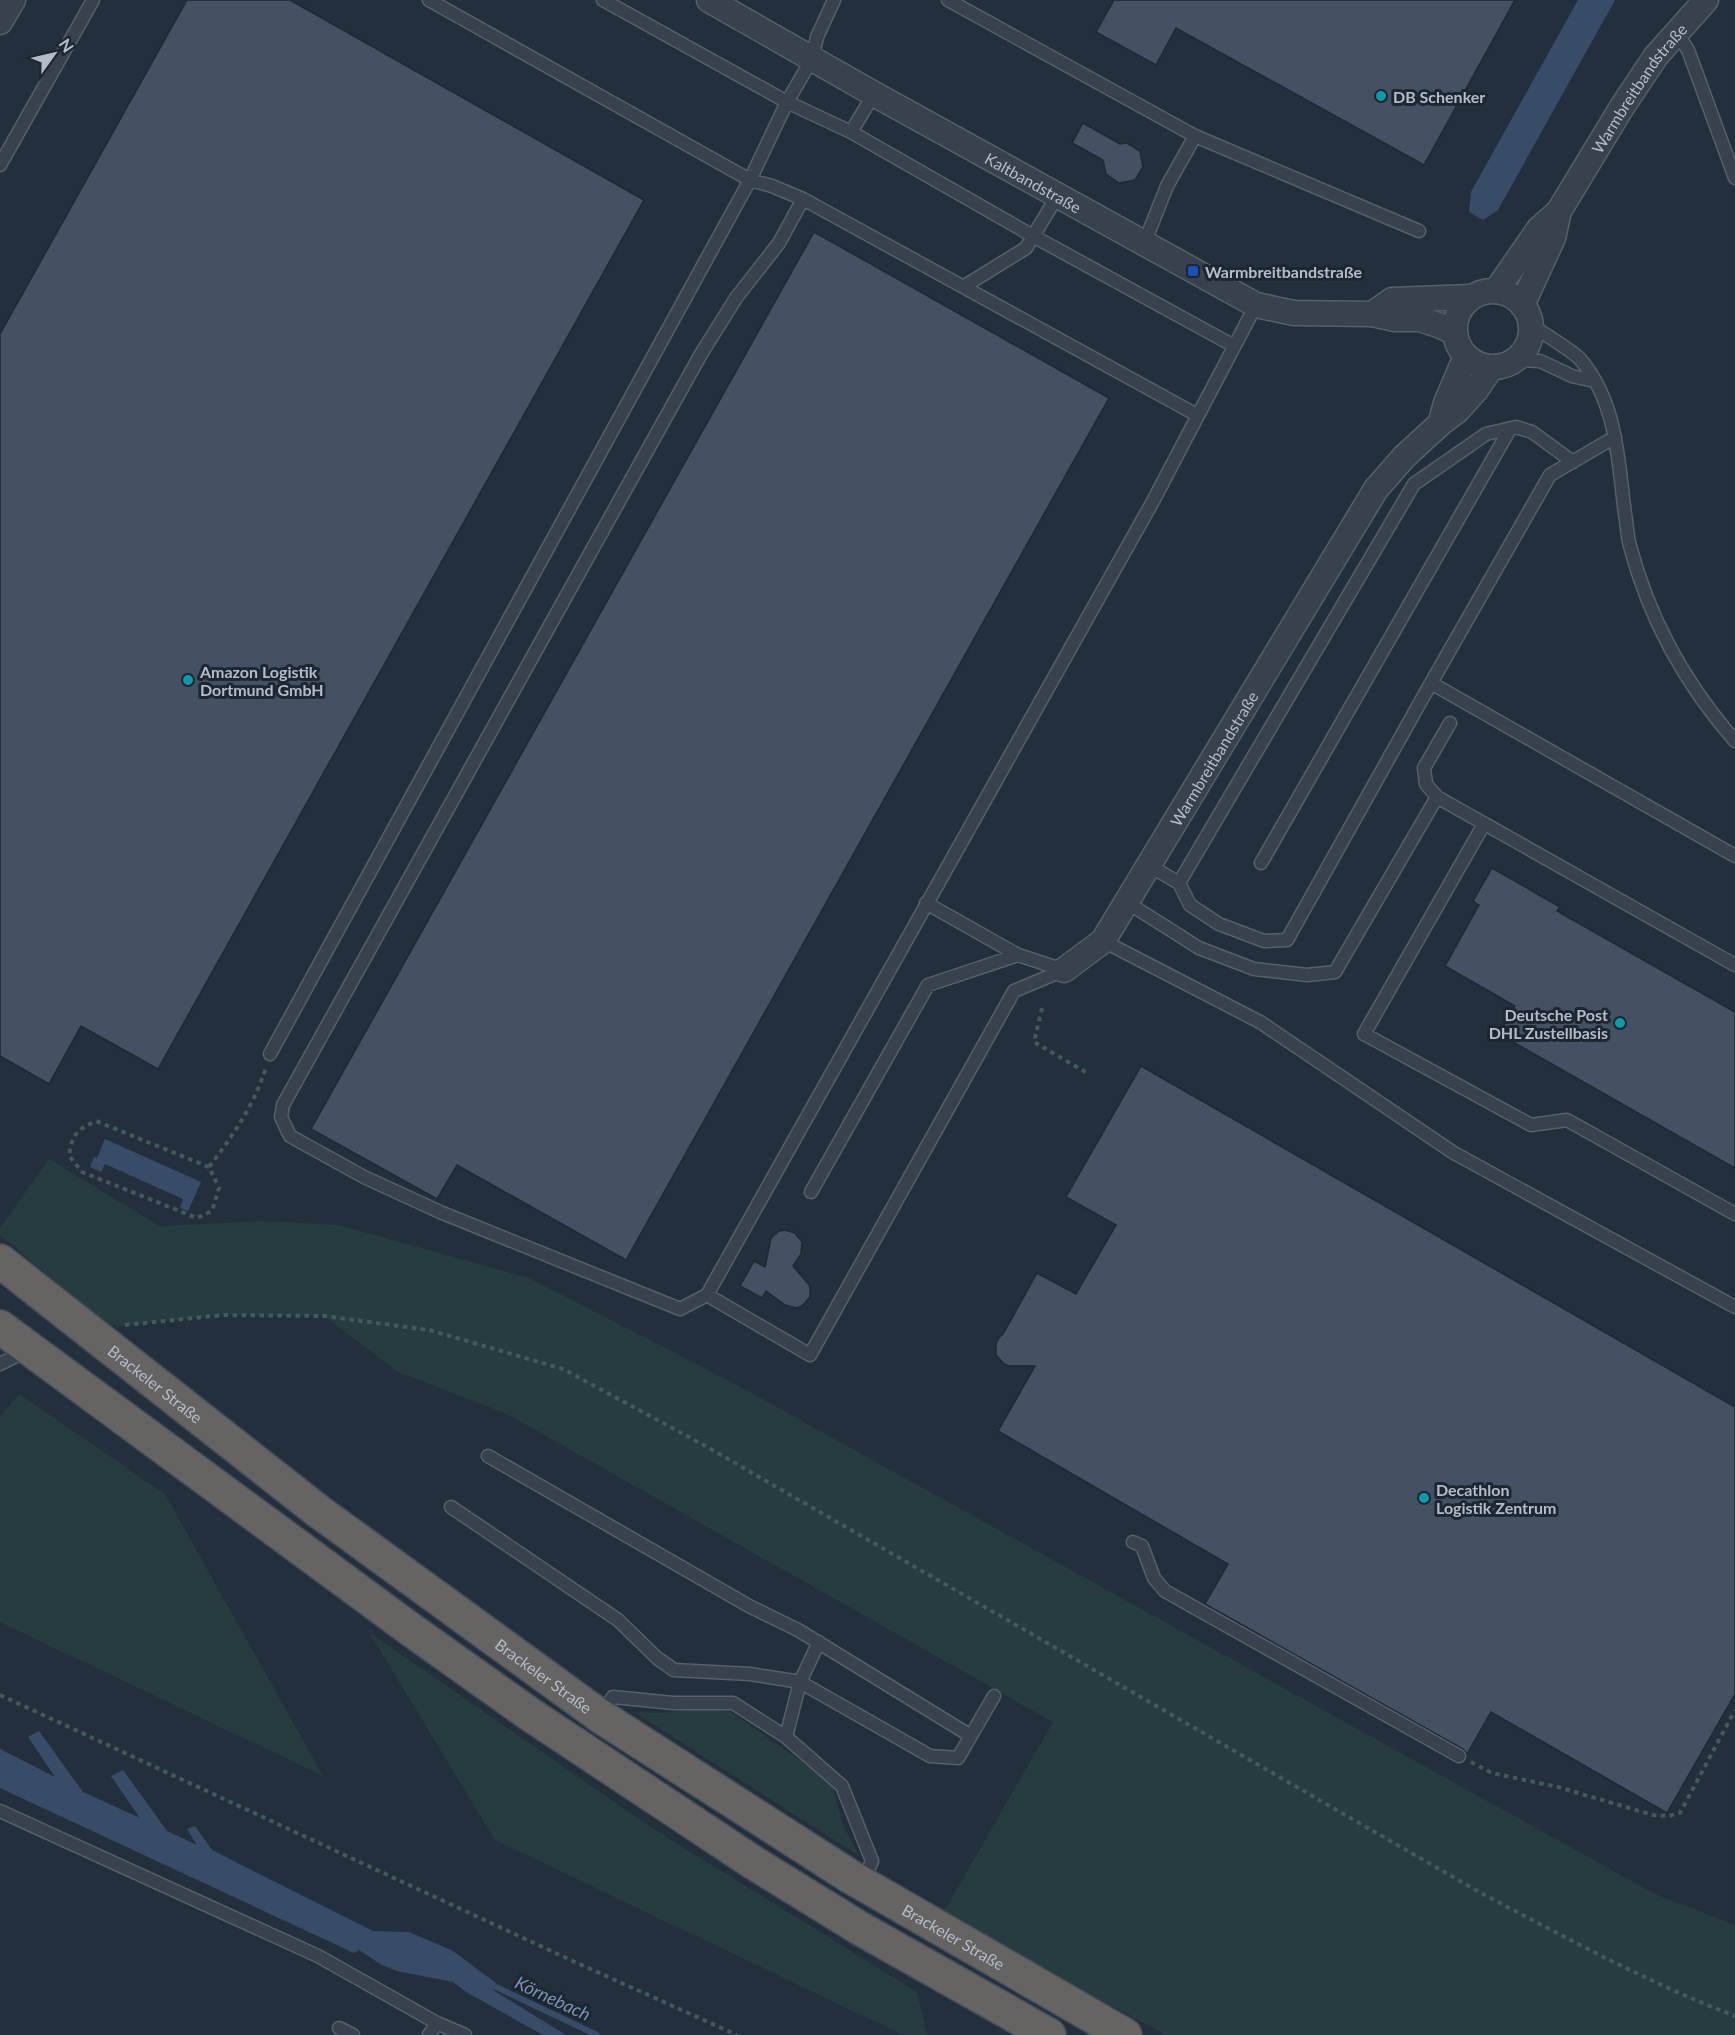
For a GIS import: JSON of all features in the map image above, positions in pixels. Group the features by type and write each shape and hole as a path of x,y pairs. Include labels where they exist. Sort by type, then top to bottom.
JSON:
{"highway":[{"name":"Brackeler Straße","path":"0,1261 205,1424 328,1518 600,1716 862,1883 1125,2035"},
{"path":"0,1327 410,1629 528,1713 754,1863 851,1923 1049,2035"}],"street":[{"path":"0,22 13,0"},
{"name":"Kaltbandstraße","path":"709,0 1256,305 1294,313 1372,314 1395,320 1420,319 1455,333"},
{"name":"Warmbreitbandstraße","path":"1496,291 1539,229 1559,211 1627,98 1656,56 1706,0"},
{"name":"Warmbreitbandstraße","path":"1527,315 1553,238 1559,211"},
{"path":"1496,291 1507,293 1527,315 1530,339 1525,351 1516,360 1504,366 1491,368 1479,365 1460,349 1455,333 1455,321 1459,311 1472,297 1483,292 1496,291"},
{"name":"Kaltbandstraße","path":"1372,314 1392,300 1472,297"},
{"path":"1441,423 1446,403 1466,356"},
{"name":"Warmbreitbandstraße","path":"1064,970 1104,941 1376,489 1405,456 1457,411 1476,390 1491,368"}],"lane":[{"path":"0,165 93,0"},
{"path":"429,0 750,180 803,199 1197,415"},
{"path":"603,0 788,102 851,132 1033,236 1234,346"},
{"path":"270,1054 750,180 812,59 817,37 834,0"},
{"path":"948,0 1195,136 1419,231"},
{"path":"1676,32 1688,50 1735,178"},
{"path":"851,132 874,94"},
{"path":"1144,244 1167,186 1195,136"},
{"path":"963,287 1026,248 1058,195"},
{"path":"803,199 779,243 736,298 701,354 283,1104 281,1117 290,1136 364,1177 440,1212 680,1309 706,1295 1152,503 1256,305"},
{"path":"1527,315 1579,358 1607,405 1615,436 1630,545 1652,612 1680,666 1712,715 1735,741"},
{"path":"1516,360 1540,361 1572,376 1594,381"},
{"path":"1179,883 1414,484 1486,434 1516,427 1532,432 1573,462"},
{"path":"1261,863 1510,429"},
{"path":"1150,866 1179,883 1190,905 1220,924 1264,941 1287,940 1550,475 1615,436"},
{"path":"1431,682 1735,856"},
{"path":"1450,723 1424,768 1426,784 1437,797 1735,965"},
{"path":"1128,903 1199,948 1254,969 1307,975 1335,972 1437,797"},
{"path":"1484,824 1364,1034 1531,1125 1567,1120 1735,1214"},
{"path":"926,903 1018,955 1064,970"},
{"path":"1104,941 1260,1022 1454,1153 1735,1307"},
{"path":"811,1192 928,985 1018,955"},
{"path":"706,1295 810,1355 1014,991 1064,970"},
{"path":"0,1364 29,1349"},
{"path":"488,1456 749,1606 819,1642 971,1736"},
{"path":"451,1507 618,1620 657,1658 674,1670 750,1674 800,1682 930,1756 958,1758 994,1696"},
{"path":"1133,1542 1142,1546 1154,1578 1165,1591 1459,1756"},
{"path":"786,1737 800,1682 819,1642"},
{"path":"600,1716 613,1697 673,1703 733,1703 786,1737 842,1786 872,1861 862,1883"},
{"path":"0,1811 318,1956 437,2023 465,2035"},
{"path":"429,2035 437,2023"},
{"path":"339,2028 353,2035"}],"path":[{"path":"1042,1008 1034,1042 1089,1074"},
{"path":"209,1167 230,1139 260,1086 270,1054"},
{"path":"96,1121 209,1167 219,1188 212,1210 197,1218 82,1172 69,1156 71,1139 82,1127 96,1121"},
{"path":"119,1326 224,1315 324,1316 429,1330 563,1369 722,1455 1479,1892 1599,1955 1707,2006 1735,2016"},
{"path":"0,1695 737,2035"},
{"path":"1459,1756 1492,1773 1558,1787 1653,1815 1670,1816 1680,1813 1735,1710"}],"green space":[{"path":"49,1159 158,1225 263,1221 339,1225 529,1278 739,1386 1655,1894 1735,1925 1735,2035 1166,2035 942,1915 1053,1722 507,1414 398,1372 324,1316 224,1315 119,1326 105,1323 0,1235 0,1228"},
{"path":"19,1394 165,1494 323,1776 0,1622 0,1416"},
{"path":"369,1632 652,1828 917,1992 927,2035 903,2035 495,1840"},
{"path":"693,1707 722,1709 732,1713 822,1775 834,1791 842,1823 857,1852 855,1853 637,1714 640,1712 673,1712"}],"water":[{"path":"1578,0 1615,0 1498,210 1483,220 1469,212 1471,192"},
{"path":"105,1139 201,1182 188,1211 180,1208 183,1199 105,1164 101,1172 90,1167 94,1157 97,1158"},
{"path":"39,1731 83,1792 140,1818 111,1776 123,1770 167,1831 197,1845 187,1829 195,1826 212,1850 373,1931 409,1932 453,1951 496,1983 493,1990 566,2035 543,2035 468,1993 453,1982 397,1971 382,1965 359,1950 354,1953 0,1788 0,1749 55,1777 28,1737"}],"building":[{"name":"Amazon Logistik Dortmund GmbH","path":"187,0 290,0 644,200 158,1069 81,1026 49,1084 0,1056 0,334"},
{"name":"DB Schenker","path":"1114,0 1515,0 1424,165 1176,28 1156,65 1096,32"},
{"path":"1083,123 1120,144 1127,143 1140,151 1143,167 1135,180 1119,183 1106,174 1103,160 1072,143"},
{"path":"814,232 1109,398 626,1260 457,1165 437,1199 311,1129"},
{"name":"Deutsche Post DHL Zustellbasis","path":"1492,868 1560,907 1557,911 1735,1012 1735,1168 1499,1034 1515,1006 1445,966 1479,905 1473,901"},
{"name":"Decathlon Logistik Zentrum","path":"1141,1066 1735,1407 1735,1694 1667,1813 1491,1712 1467,1754 1463,1749 1205,1604 1228,1564 998,1431 1035,1366 1004,1364 996,1355 998,1339 1037,1273 1076,1294 1116,1225 1066,1197"},
{"path":"779,1231 795,1233 802,1242 801,1254 793,1266 810,1286 810,1297 802,1306 796,1308 785,1305 766,1291 762,1298 740,1286 754,1261 765,1267 771,1238"}],"waterway":[{"name":"Körnebach","path":"496,1987 597,2035"}],"place":[{"name":"DB Schenker","path":"1381,96"},
{"name":"Warmbreitbandstraße","path":"1193,271"},
{"name":"Amazon Logistik Dortmund GmbH","path":"188,680"},
{"name":"Deutsche Post DHL Zustellbasis","path":"1620,1023"},
{"name":"Decathlon Logistik Zentrum","path":"1424,1498"}]}
